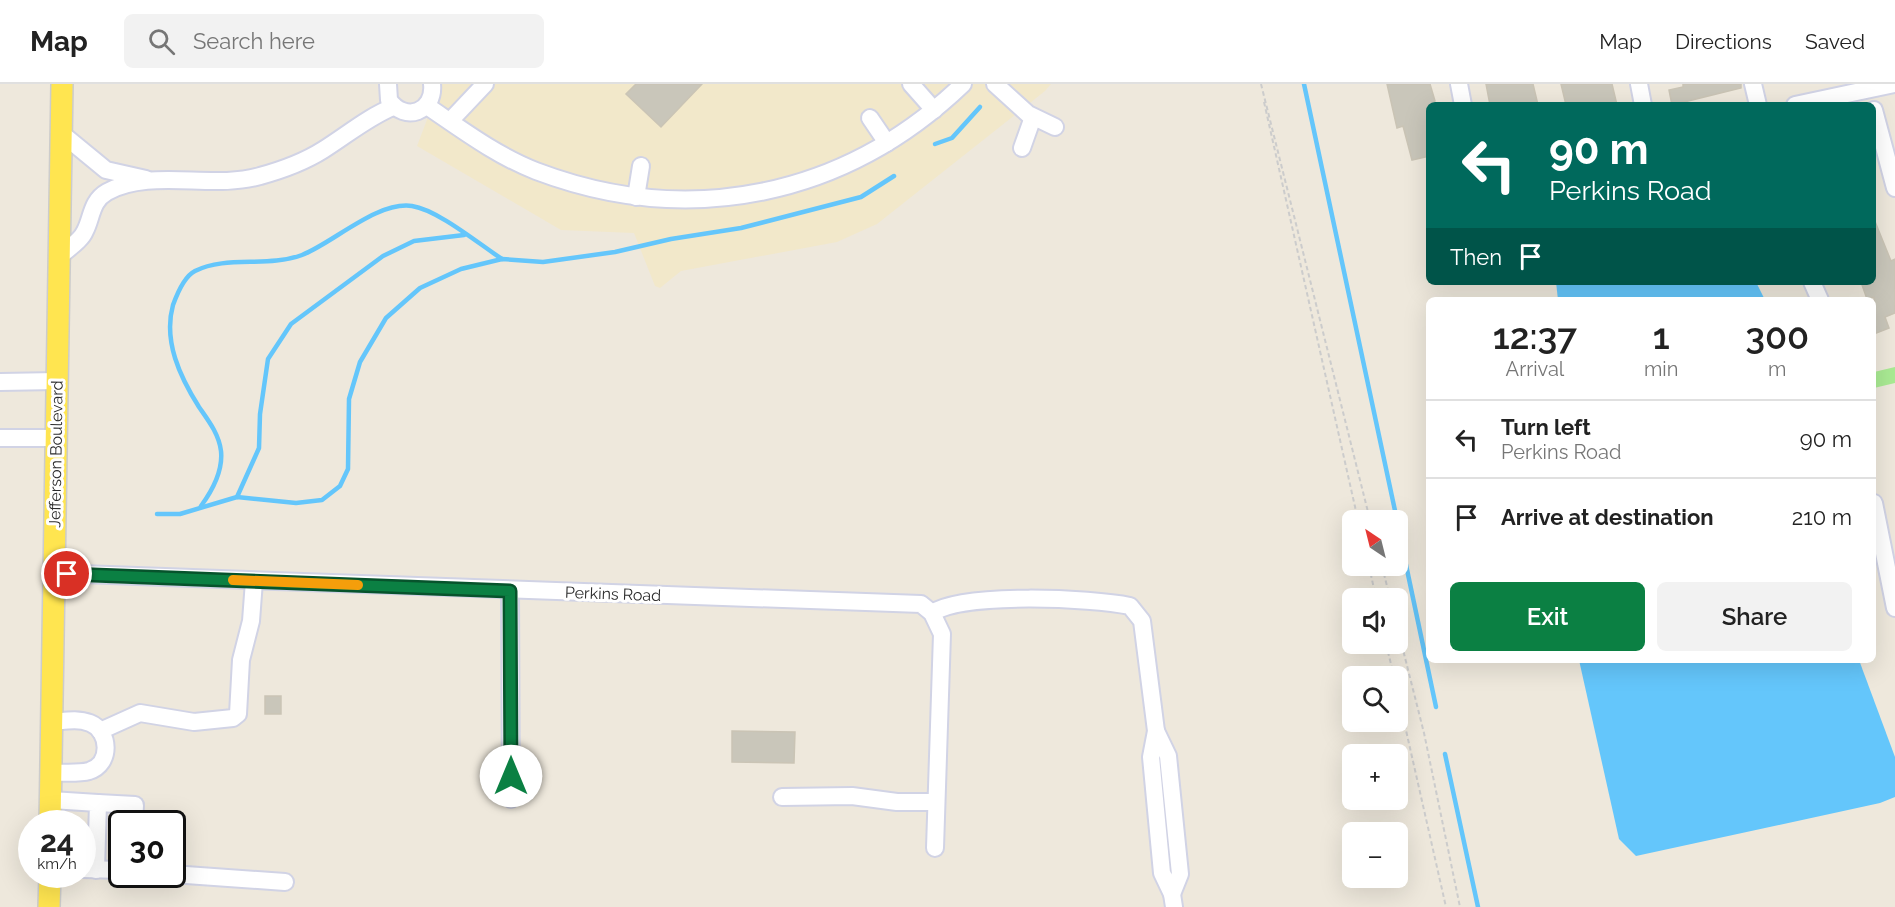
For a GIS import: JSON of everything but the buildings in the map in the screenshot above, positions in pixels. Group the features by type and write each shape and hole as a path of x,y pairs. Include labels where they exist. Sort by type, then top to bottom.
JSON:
{"main road":[{"name":"Jefferson Boulevard","path":"51,810 62,84"},
{"path":"49,907 50,888"}],"street":[{"path":"388,84 387,93 393,107 406,113 414,113 427,106 431,99 432,84"},
{"path":"450,121 485,84"},
{"path":"911,84 934,110"},
{"path":"427,106 479,141 534,170 581,186 636,197 695,200 767,191 820,176 887,143 934,110 963,84"},
{"path":"995,84 1033,117 1055,127"},
{"path":"1459,84 1462,102"},
{"path":"1639,84 1642,102"},
{"path":"1753,84 1757,102"},
{"path":"1814,102 1870,93 1893,84"},
{"path":"61,133 106,170 156,181 216,182 258,177 292,166 323,150 375,114 393,107"},
{"path":"1023,148 1033,117"},
{"path":"1876,117 1895,188"},
{"path":"870,118 887,143"},
{"path":"636,197 642,166"},
{"path":"59,256 85,234 91,213 102,195 114,189 156,181"},
{"path":"0,382 57,381"},
{"path":"0,438 56,438"},
{"path":"1876,513 1895,608"},
{"name":"Perkins Road","path":"54,573 921,604 932,613"},
{"path":"100,731 140,713 194,722 233,718 238,714 241,660 251,621 254,581"},
{"path":"510,591 511,799"},
{"path":"935,848 942,634 932,613 943,606 985,601 1104,601 1130,606 1142,621 1156,731 1168,756 1180,874 1173,901"},
{"path":"51,773 90,771 101,763 106,753 105,738 92,724 78,719 52,722"},
{"path":"782,797 852,796 897,802 936,802"},
{"path":"51,800 135,805 135,810"},
{"path":"96,818 98,803"},
{"path":"186,875 285,882"}],"path":[{"path":"1260,84 1356,510"},
{"path":"1260,84 1367,510"},
{"path":"1404,654 1424,733 1460,907"},
{"path":"1406,732 1446,907"}],"shaded area":[{"path":"427,84 1051,84 877,224 837,242 681,271 660,288 655,286 634,233 561,230 417,146 436,96"}],"green space":[{"path":"1895,367 1895,383 1876,388 1876,372"}],"water":[{"path":"1556,285 1758,285 1764,297 1558,297"},
{"path":"1580,663 1860,663 1895,757 1895,797 1880,803 1636,856 1619,839"}],"waterway":[{"path":"1304,84 1395,510"},
{"path":"935,144 952,138 980,107"},
{"path":"157,514 180,514 237,497 296,503 322,500 340,486 348,469 349,399 360,362 386,318 420,288 461,269 502,259 543,262 615,252 671,239 741,228 861,197 894,176"},
{"path":"201,506 216,480 221,458 220,445 216,433 180,371 170,332 173,305 191,273 207,266 234,262 275,261 302,255 370,216 398,206 412,206 434,214 502,259"},
{"path":"237,497 259,448 260,414 268,359 291,324 383,256 414,241 464,235"},
{"path":"1408,574 1426,660"},
{"path":"1427,663 1436,707"},
{"path":"1445,754 1478,907"}],"slow traffic":[{"path":"233,580 358,585"}],"route":[{"path":"67,574 510,591 511,776"}]}
